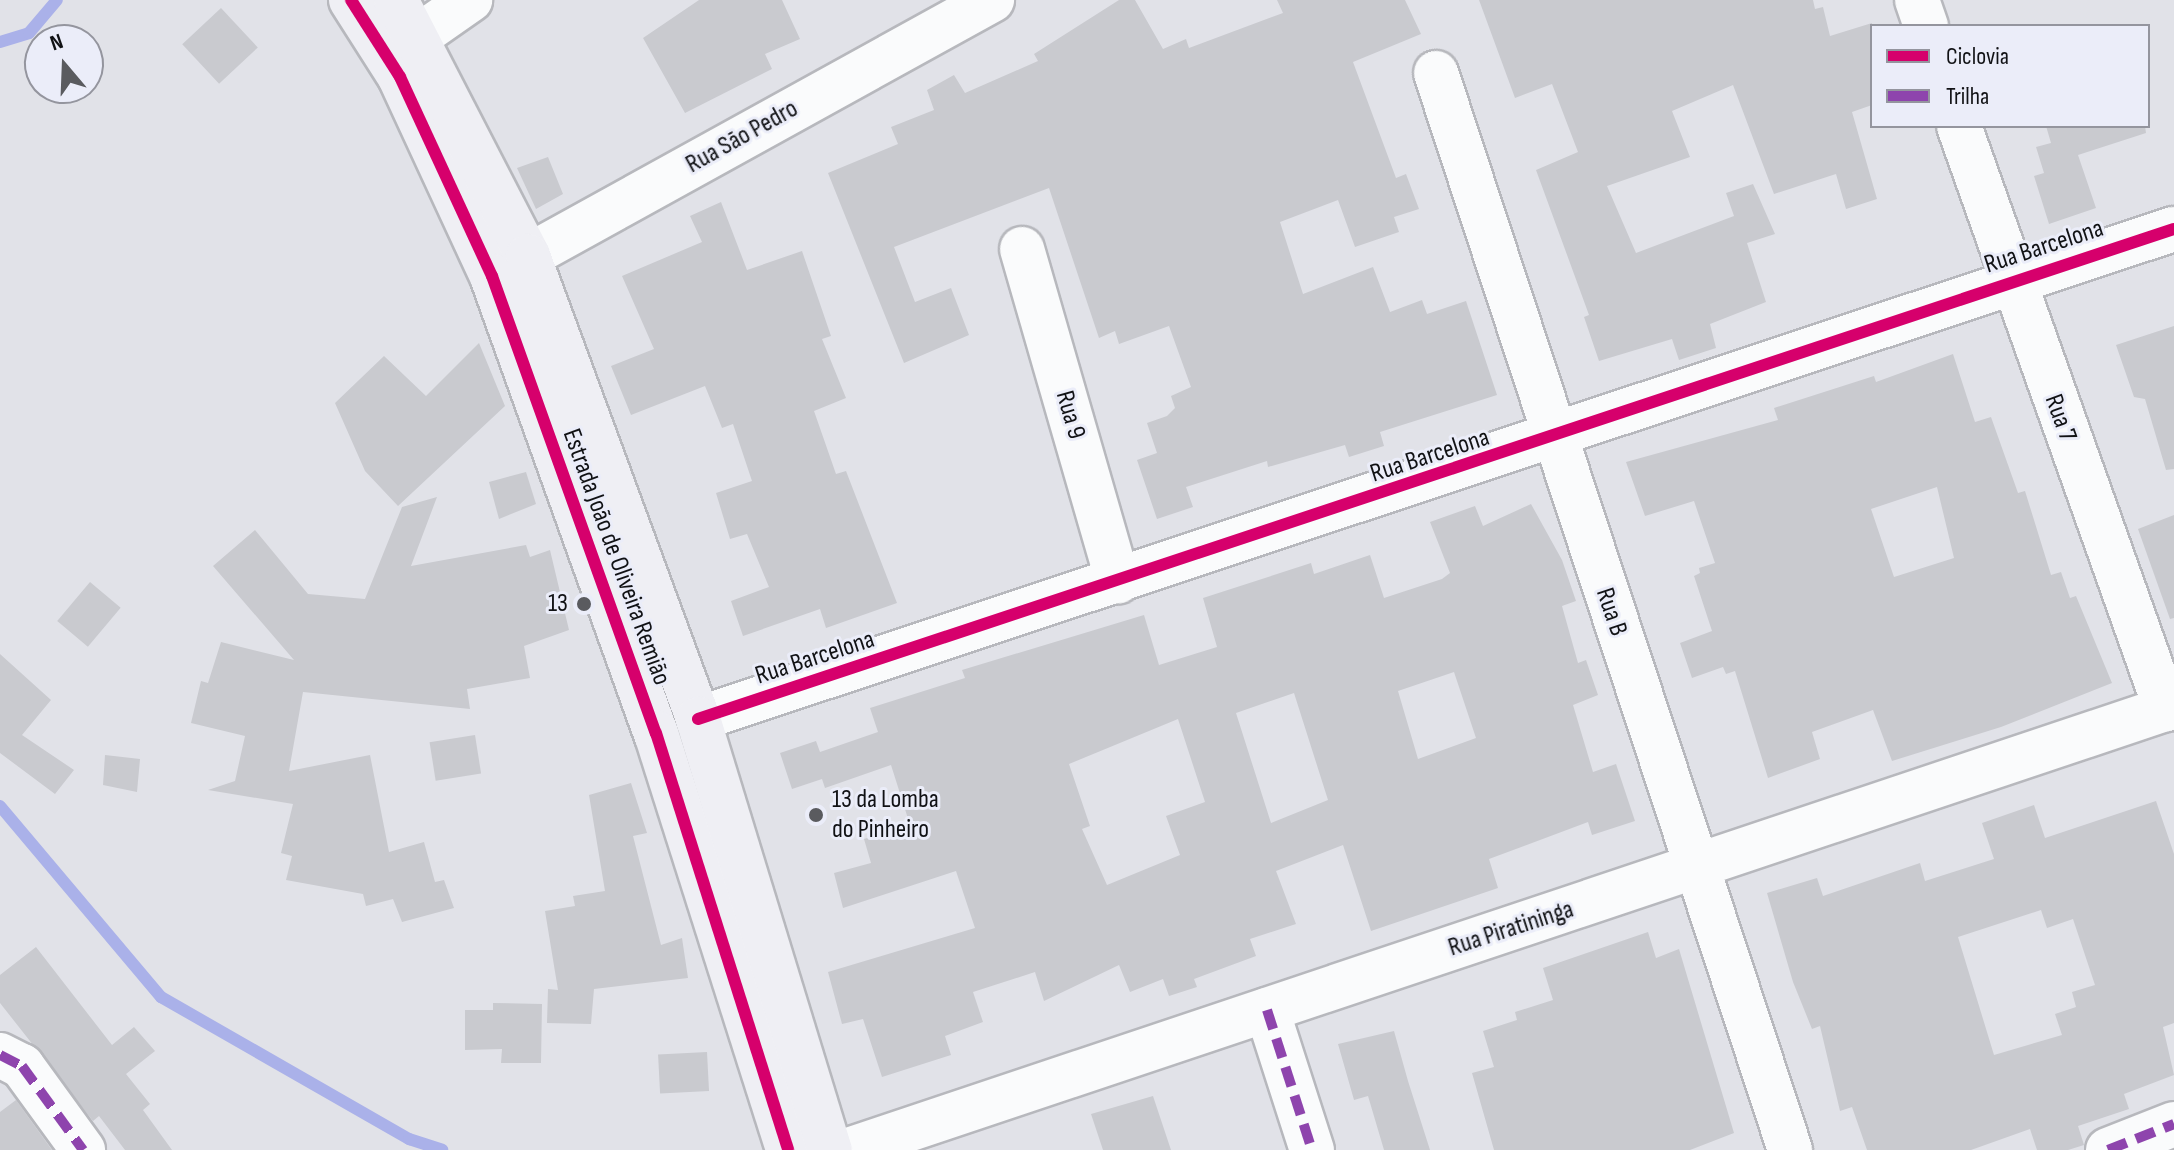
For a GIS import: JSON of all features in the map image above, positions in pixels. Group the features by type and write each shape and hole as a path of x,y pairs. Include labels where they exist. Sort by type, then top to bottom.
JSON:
{"main road":[{"name":"Estrada João de Oliveira Remião","path":"351,0 400,77 510,266 788,1150"},
{"name":"Estrada João de Oliveira Remião","path":"396,0 417,37 698,719 830,1150"}],"street":[{"path":"417,37 470,0"},
{"name":"Rua São Pedro","path":"510,266 992,0"},
{"path":"1917,0 1925,24"},
{"name":"Rua B","path":"1436,73 1552,439 1790,1150"},
{"name":"Rua 7","path":"1960,128 2010,280 2170,707"},
{"name":"Rua Barcelona","path":"698,719 1552,439 2010,280 2174,229"},
{"name":"Rua 9","path":"1022,249 1118,581"},
{"name":"Rua Piratininga","path":"848,1150 2170,707"},
{"path":"1267,1010 1312,1150"},
{"path":"0,1055 22,1066 83,1150"},
{"path":"2108,1150 2174,1124"}],"building":[{"path":"699,0 782,0 800,39 765,54 772,69 685,113 643,38"},
{"path":"1119,0 1135,0 1163,49 1186,39 1189,48 1283,13 1277,0 1405,0 1421,34 1353,62 1396,178 1406,174 1419,209 1394,217 1399,232 1355,247 1338,200 1280,222 1303,294 1373,267 1390,312 1422,300 1427,314 1466,301 1497,395 1380,432 1384,446 1349,457 1345,445 1268,467 1267,461 1186,487 1193,507 1157,519 1137,460 1157,453 1147,423 1167,416 1175,408 1171,396 1191,387 1169,326 1119,344 1115,331 1099,338 1049,188 894,247 915,302 951,288 969,335 904,363 828,173 898,144 891,127 934,110 927,90 954,75 965,93 1038,61 1034,54"},
{"path":"1479,0 1813,0 1815,9 1823,7 1830,36 1872,23 1870,106 1852,112 1877,199 1846,209 1836,174 1774,194 1733,85 1672,111 1690,157 1607,186 1636,253 1734,216 1726,193 1753,184 1775,234 1747,243 1766,302 1710,324 1716,348 1679,360 1672,339 1599,361 1584,317 1589,315 1536,170 1578,152 1552,84 1515,98"},
{"path":"221,8 258,47 219,84 182,44"},
{"path":"2047,128 2145,128 2146,133 2078,155 2096,208 2049,224 2034,176 2044,173 2036,147 2051,143"},
{"path":"548,157 563,194 536,209 517,168"},
{"path":"721,202 747,270 802,251 831,336 822,339 846,398 814,411 836,474 846,471 897,603 826,628 820,609 743,636 731,601 769,587 747,534 730,539 716,493 752,481 733,424 722,428 705,386 631,415 611,366 654,349 622,276 702,242 690,216"},
{"path":"2174,326 2174,469 2166,470 2145,399 2134,397 2116,345"},
{"path":"479,343 505,406 398,506 365,471 335,403 384,356 426,396"},
{"path":"1953,354 1975,422 1991,417 2018,493 2025,491 2051,575 2061,572 2070,598 2076,596 2112,683 2001,727 1892,761 1873,710 1812,732 1820,759 1768,778 1735,671 1726,674 1723,667 1692,678 1680,643 1712,631 1694,576 1700,573 1699,568 1715,563 1694,501 1645,516 1626,462 1778,420 1774,408 1874,376 1876,382","holes":["1937,487 1954,558 1894,577 1871,509"]},
{"path":"526,472 536,504 499,519 489,482"},
{"path":"437,497 411,566 526,545 530,557 550,550 569,630 524,646 530,678 467,689 470,709 303,692 289,771 370,755 389,852 424,842 435,882 444,880 454,908 402,922 393,899 366,906 363,894 286,880 292,856 281,853 293,804 208,790 235,781 245,736 191,723 201,681 208,683 221,642 294,660 213,566 255,530 308,594 365,599 402,507"},
{"path":"1531,504 1562,560 1576,601 1562,606 1578,663 1586,660 1598,695 1573,705 1593,772 1616,764 1635,821 1592,835 1588,822 1489,859 1498,888 1371,931 1343,845 1276,871 1296,924 1250,939 1256,956 1194,979 1197,987 1169,996 1163,979 1130,992 1119,965 1044,1001 1035,972 973,992 983,1022 945,1036 951,1055 882,1077 863,1019 842,1024 828,972 975,928 956,871 843,908 834,873 871,863 864,839 910,825 891,765 825,788 822,779 792,789 780,753 816,741 820,752 878,732 870,708 965,678 962,670 1144,615 1159,665 1217,647 1203,598 1311,563 1314,574 1370,555 1384,598 1442,579 1450,573 1430,522 1475,506 1483,526","holes":["1454,672 1476,738 1418,759 1398,691","1294,693 1328,800 1271,823 1236,713","1178,719 1205,802 1166,816 1180,855 1107,885 1082,829 1090,826 1069,764"]},
{"path":"2174,515 2174,618 2170,619 2138,529"},
{"path":"90,582 121,608 88,647 57,621"},
{"path":"0,654 51,700 22,735 74,770 55,794 0,753"},
{"path":"475,735 481,774 436,781 430,742"},
{"path":"105,755 140,759 137,792 103,785"},
{"path":"631,783 647,833 633,836 661,945 682,938 688,978 594,989 591,1024 547,1023 548,989 558,990 545,911 575,906 573,896 605,891 589,795"},
{"path":"2156,801 2174,854 2174,1023 2163,1027 2174,1075 2124,1094 2129,1109 2078,1126 2084,1145 2068,1150 2037,1150 2030,1129 1971,1150 1867,1150 1852,1107 1840,1111 1820,1026 1812,1029 1793,982 1767,893 1817,878 1823,896 1920,863 1925,881 1994,859 1982,823 2034,805 2045,838","holes":["2041,910 2047,928 2073,919 2095,985 2072,992 2076,1007 2055,1014 2062,1035 1994,1055 1958,937"]},
{"path":"1648,932 1656,958 1679,949 1734,1133 1690,1150 1494,1150 1472,1073 1494,1067 1483,1031 1517,1020 1515,1012 1553,1000 1543,968"},
{"path":"36,947 112,1045 134,1027 155,1051 126,1074 150,1104 143,1110 172,1150 125,1150 99,1116 93,1121 0,1003 0,975"},
{"path":"493,1003 542,1004 541,1063 501,1063 502,1049 465,1050 465,1010 493,1010"},
{"path":"1394,1031 1430,1150 1384,1150 1368,1096 1354,1100 1338,1044"},
{"path":"707,1052 709,1091 660,1094 658,1055"},
{"path":"1153,1096 1171,1150 1103,1150 1091,1114"},
{"path":"16,1100 52,1150 0,1150 0,1112"}],"waterway":[{"path":"0,42 29,33 57,0"},
{"path":"0,806 161,997 409,1139 442,1150"}],"marked path":[{"path":"1267,1010 1312,1150"},
{"path":"0,1055 22,1066 83,1150"},
{"path":"2108,1150 2174,1124"}],"cycle path":[{"path":"351,0 400,77 492,276 656,733 788,1150"},
{"path":"698,719 2174,229"}],"place":[{"name":"13","path":"584,604"},
{"name":"13 da Lomba do Pinheiro","path":"816,815"}]}
